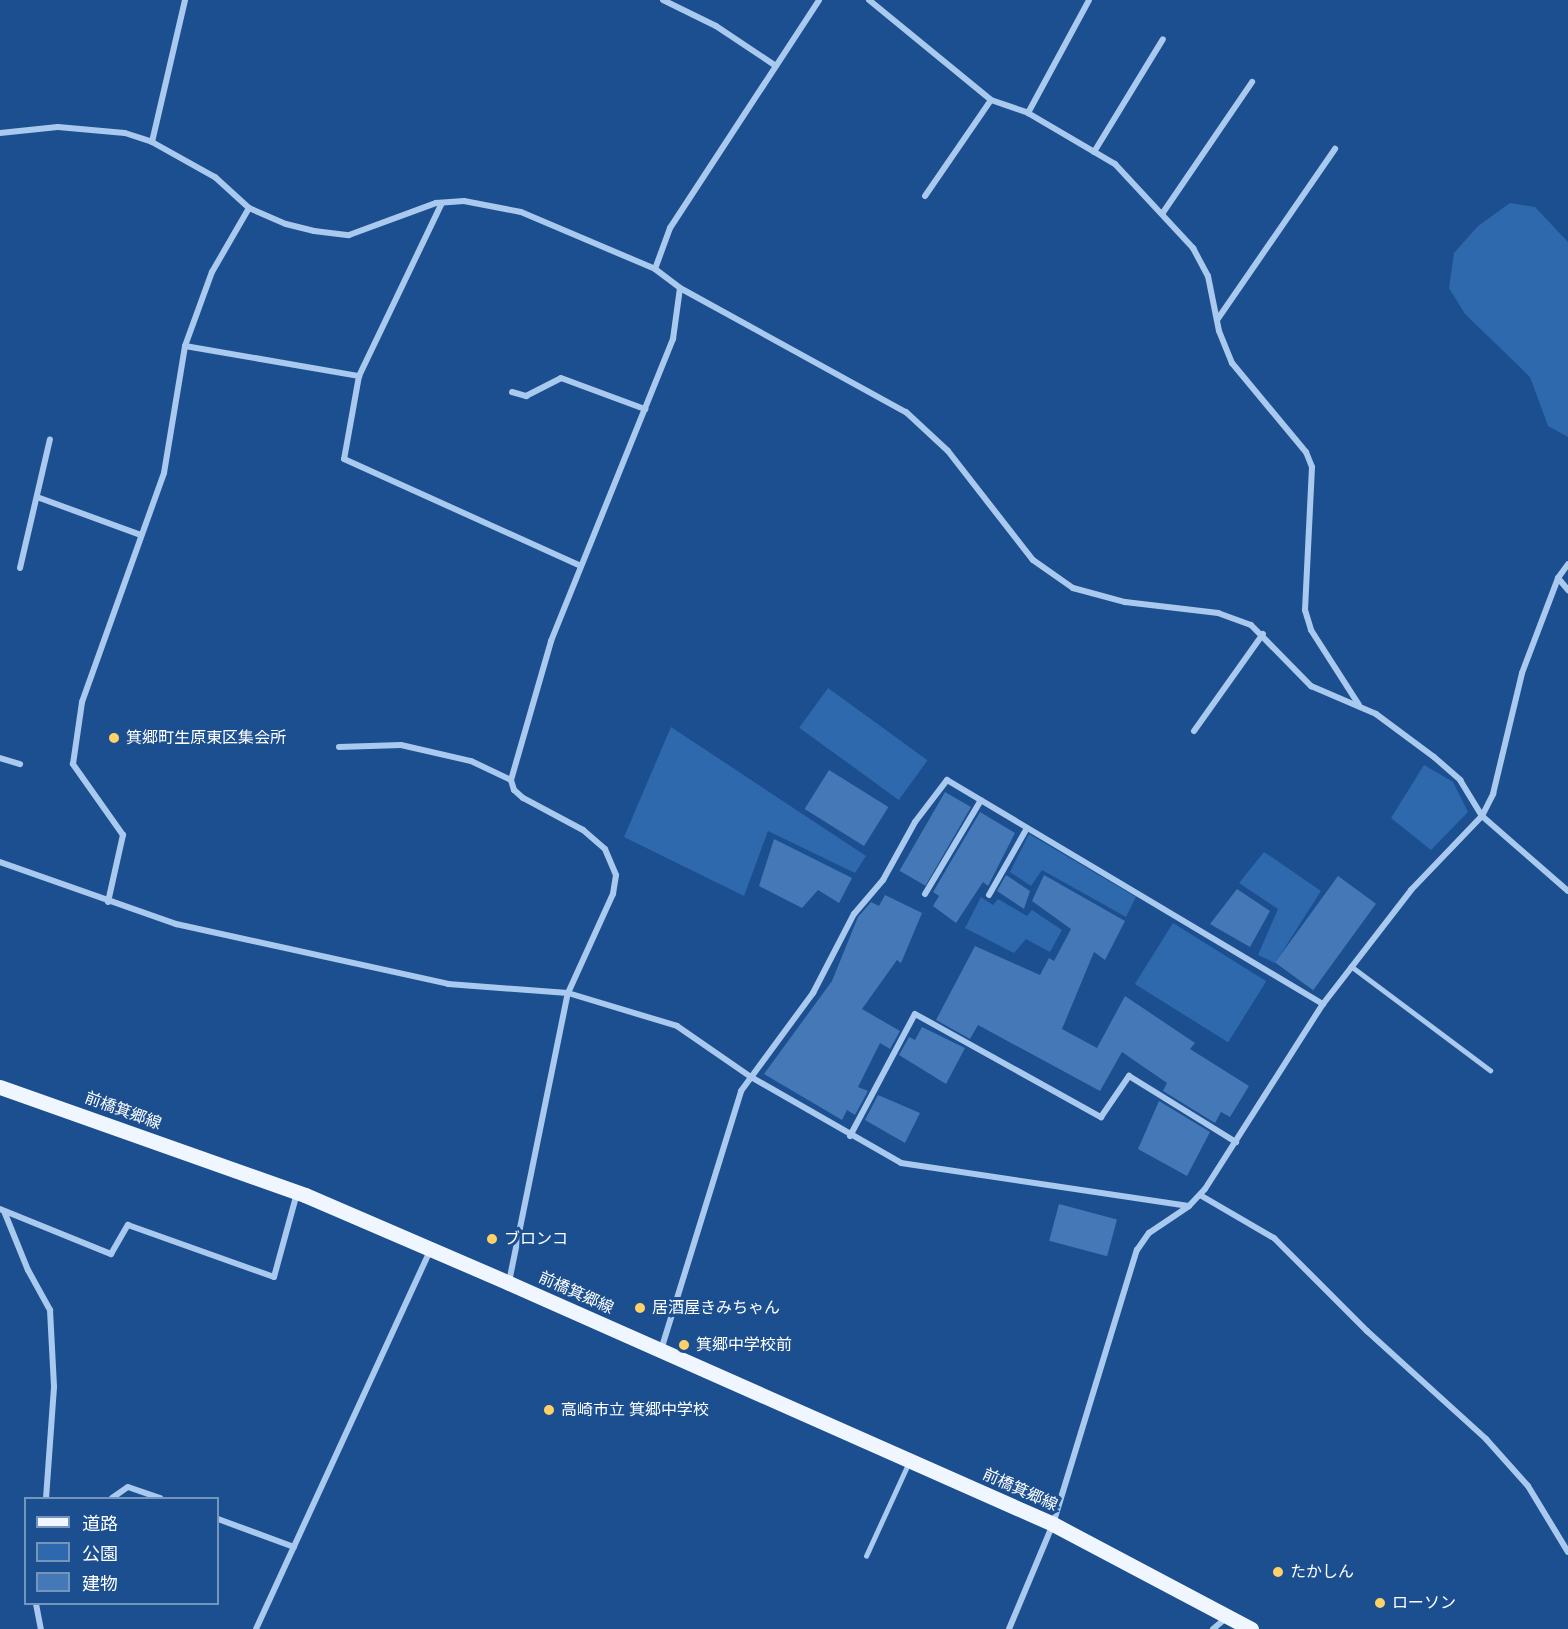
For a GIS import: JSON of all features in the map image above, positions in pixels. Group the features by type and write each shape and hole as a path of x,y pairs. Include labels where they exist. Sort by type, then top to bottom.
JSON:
{"main road":[{"name":"前橋箕郷線","path":"0,1087 298,1192 509,1283 1053,1524 1251,1629"}],"street":[{"path":"152,142 185,0"},
{"path":"663,0 716,26 776,66"},
{"path":"656,269 670,228 819,0"},
{"path":"869,0 991,100 1028,113 1115,164 1202,261 1217,320 1232,363 1306,452 1312,467 1305,610 1311,630 1360,705"},
{"path":"1028,113 1089,0"},
{"path":"1094,152 1163,39"},
{"path":"1162,214 1252,82"},
{"path":"925,196 991,100"},
{"path":"0,133 98,128 152,142 215,177 249,207 286,224 349,234 442,203 464,201 521,212 656,269 680,288 906,412 948,452 1033,560 1073,588 1125,602 1218,613 1251,625 1263,634 1311,686 1360,705 1404,733 1460,780 1482,816 1568,891"},
{"path":"1217,320 1335,149"},
{"path":"442,203 358,376 344,459 581,566"},
{"path":"108,902 123,835 73,764 82,702 164,472 185,346 212,272 249,207"},
{"path":"509,1283 567,993 613,894 614,862 605,849 583,830 523,798 513,790 511,780 551,641 673,339 680,288"},
{"path":"185,346 358,376"},
{"path":"512,392 526,396 561,378 645,409"},
{"path":"20,568 50,439"},
{"path":"37,497 141,534"},
{"path":"1009,1629 1053,1524 1137,1250 1149,1233 1189,1206 1200,1195 1323,1004 1351,966 1411,890 1482,816 1493,794 1522,673 1558,578 1568,564"},
{"path":"1558,578 1568,590"},
{"path":"1194,731 1263,634"},
{"path":"339,747 401,745 471,761 511,780"},
{"path":"0,758 20,764"},
{"path":"660,1350 724,1138 741,1091 813,993 854,914 883,880 915,822 946,780 1323,1004"},
{"path":"925,894 981,800"},
{"path":"989,895 1027,828"},
{"path":"0,862 108,902 176,924 448,984 567,993 677,1026 751,1077 850,1136 901,1163 1189,1206"},
{"path":"850,1136 915,1014 1101,1117 1129,1076 1236,1142"},
{"path":"2,1210 111,1254 128,1225 274,1277 298,1192"},
{"path":"1200,1195 1274,1238 1367,1331 1486,1439 1528,1486 1568,1552"},
{"path":"2,1210 50,1310 54,1388 46,1497"},
{"path":"256,1629 430,1249"},
{"path":"113,1497 128,1487 157,1497"},
{"path":"219,1519 294,1547"},
{"path":"36,1605 41,1629"},
{"path":"1213,1629 1228,1616"}],"lane":[{"path":"1351,966 1490,1070"},
{"path":"866,1556 910,1460"}],"green space":[{"path":"1510,203 1535,207 1568,242 1568,437 1548,426 1530,377 1465,314 1449,288 1454,253 1478,226"},
{"path":"828,688 928,760 899,800 799,728"},
{"path":"671,727 866,856 855,873 768,831 744,896 624,837"},
{"path":"1424,765 1453,782 1468,812 1431,850 1391,818"},
{"path":"1029,834 1136,897 1126,917 1042,870 1031,886 1010,872"},
{"path":"1264,852 1321,891 1275,963 1258,955 1278,909 1239,883"},
{"path":"981,897 993,905 998,899 1027,916 1032,910 1062,930 1050,952 1026,939 1014,953 965,928"},
{"path":"1173,923 1266,981 1228,1042 1135,984"}],"building":[{"path":"829,770 888,807 864,846 805,809"},
{"path":"945,792 971,807 925,886 900,871"},
{"path":"980,812 1015,833 988,886 983,882 956,923 933,906 939,896 933,892"},
{"path":"774,839 852,878 839,903 818,890 802,908 759,886"},
{"path":"1006,875 1030,891 1024,909 997,891"},
{"path":"1044,875 1125,921 1105,960 1094,952 1062,1029 1097,1048 1125,996 1195,1043 1190,1049 1249,1086 1230,1117 1221,1112 1215,1123 1163,1091 1167,1083 1122,1052 1100,1091 978,1025 970,1039 936,1020 975,946 1040,975 1049,958 1054,961 1071,929 1032,901"},
{"path":"1338,876 1376,904 1313,990 1275,963"},
{"path":"1237,889 1270,911 1250,947 1210,924"},
{"path":"885,895 922,913 901,963 897,960 862,1009 900,1031 890,1049 880,1043 858,1087 868,1091 855,1115 847,1110 842,1120 764,1074 832,981 858,917 871,902 879,906"},
{"path":"922,1027 965,1048 946,1084 899,1055 909,1037 915,1040"},
{"path":"878,1095 920,1113 905,1143 865,1120"},
{"path":"1159,1101 1210,1132 1187,1176 1138,1149"},
{"path":"1059,1204 1117,1220 1107,1256 1049,1241"}],"place":[{"name":"箕郷町生原東区集会所","path":"114,738"},
{"name":"ブロンコ","path":"492,1239"},
{"name":"居酒屋きみちゃん","path":"640,1308"},
{"name":"箕郷中学校前","path":"684,1345"},
{"name":"高崎市立 箕郷中学校","path":"549,1410"},
{"name":"たかしん","path":"1278,1572"},
{"name":"ローソン","path":"1380,1603"}]}
